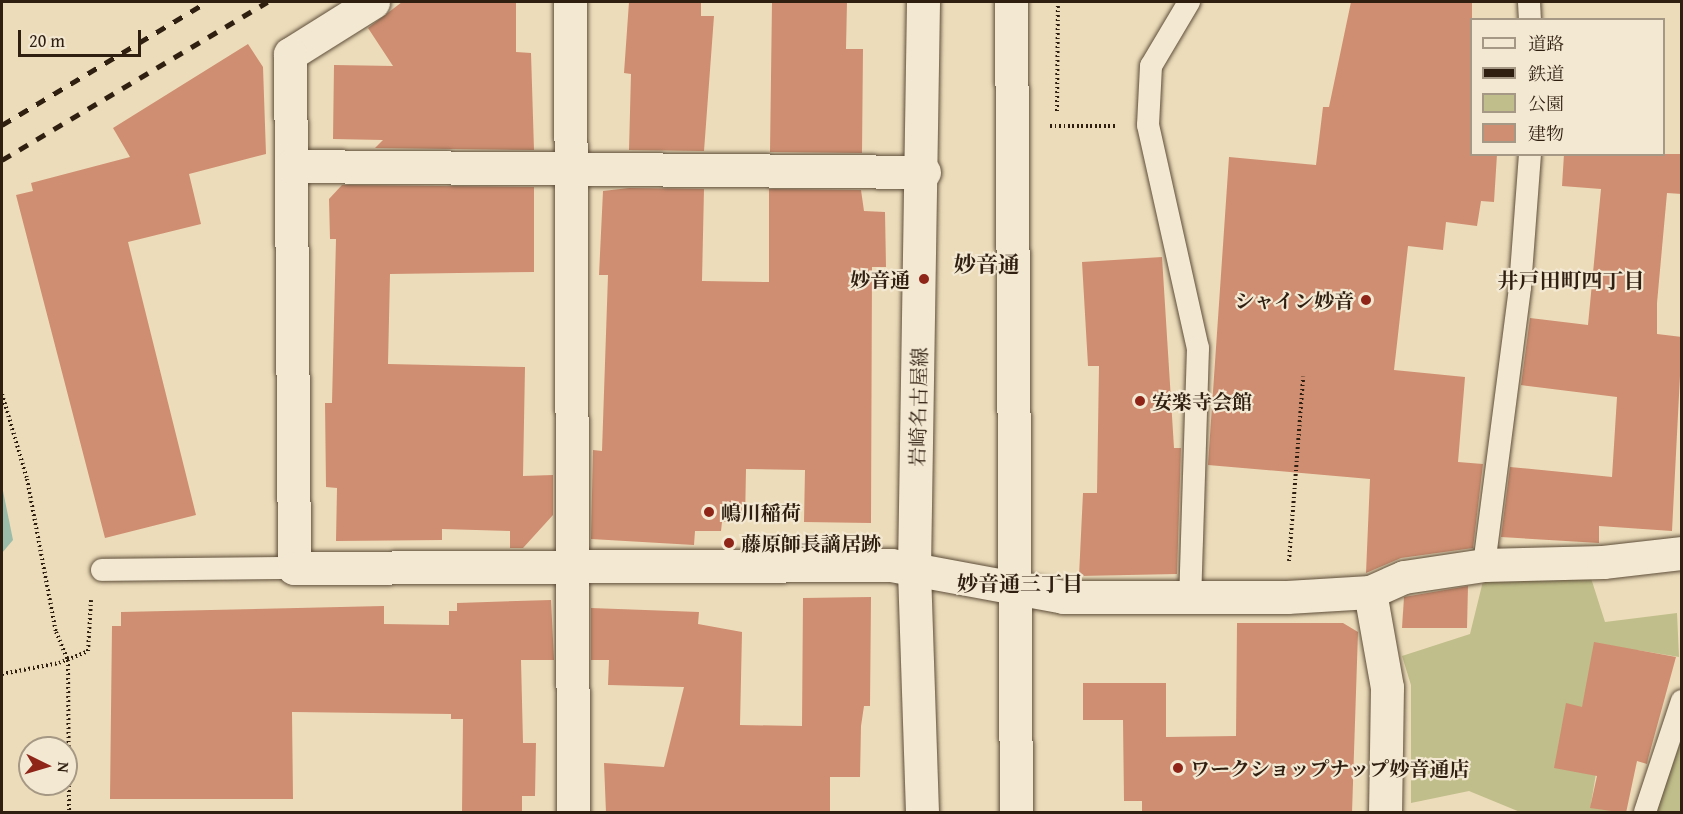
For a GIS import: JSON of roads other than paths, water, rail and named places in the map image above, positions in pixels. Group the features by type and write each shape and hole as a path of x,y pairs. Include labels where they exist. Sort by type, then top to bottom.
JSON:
{"street":[{"path":"374,2 290,54 294,568 914,569 1015,592 1287,597 1370,592 1404,577 1484,565 1603,562 1682,553"},
{"path":"570,2 574,567 573,813"},
{"name":"岩崎名古屋線","path":"922,813 914,569 924,172 923,2"},
{"path":"1011,2 1016,813"},
{"path":"291,166 924,172"},
{"path":"1370,592 1387,687 1385,813"}],"lane":[{"path":"1189,2 1151,66 1148,125 1198,348 1190,597"},
{"path":"1529,2 1530,18"},
{"path":"1484,565 1520,287 1530,156"},
{"path":"102,570 294,568"},
{"path":"1645,813 1682,701"}],"railway":[{"path":"2,125 207,2"},
{"path":"2,160 267,2"}],"place":[{"name":"妙音通","path":"924,279"},
{"name":"シャイン妙音","path":"1366,300"},
{"name":"安楽寺会館","path":"1140,401"},
{"name":"嶋川稲荷","path":"709,512"},
{"name":"藤原師長謫居跡","path":"729,543"},
{"name":"ワークショップナップ妙音通店","path":"1178,768"}],"district":[{"name":"妙音通","path":"987,265"},
{"name":"井戸田町四丁目","path":"1571,281"},
{"name":"妙音通三丁目","path":"1020,584"}]}
